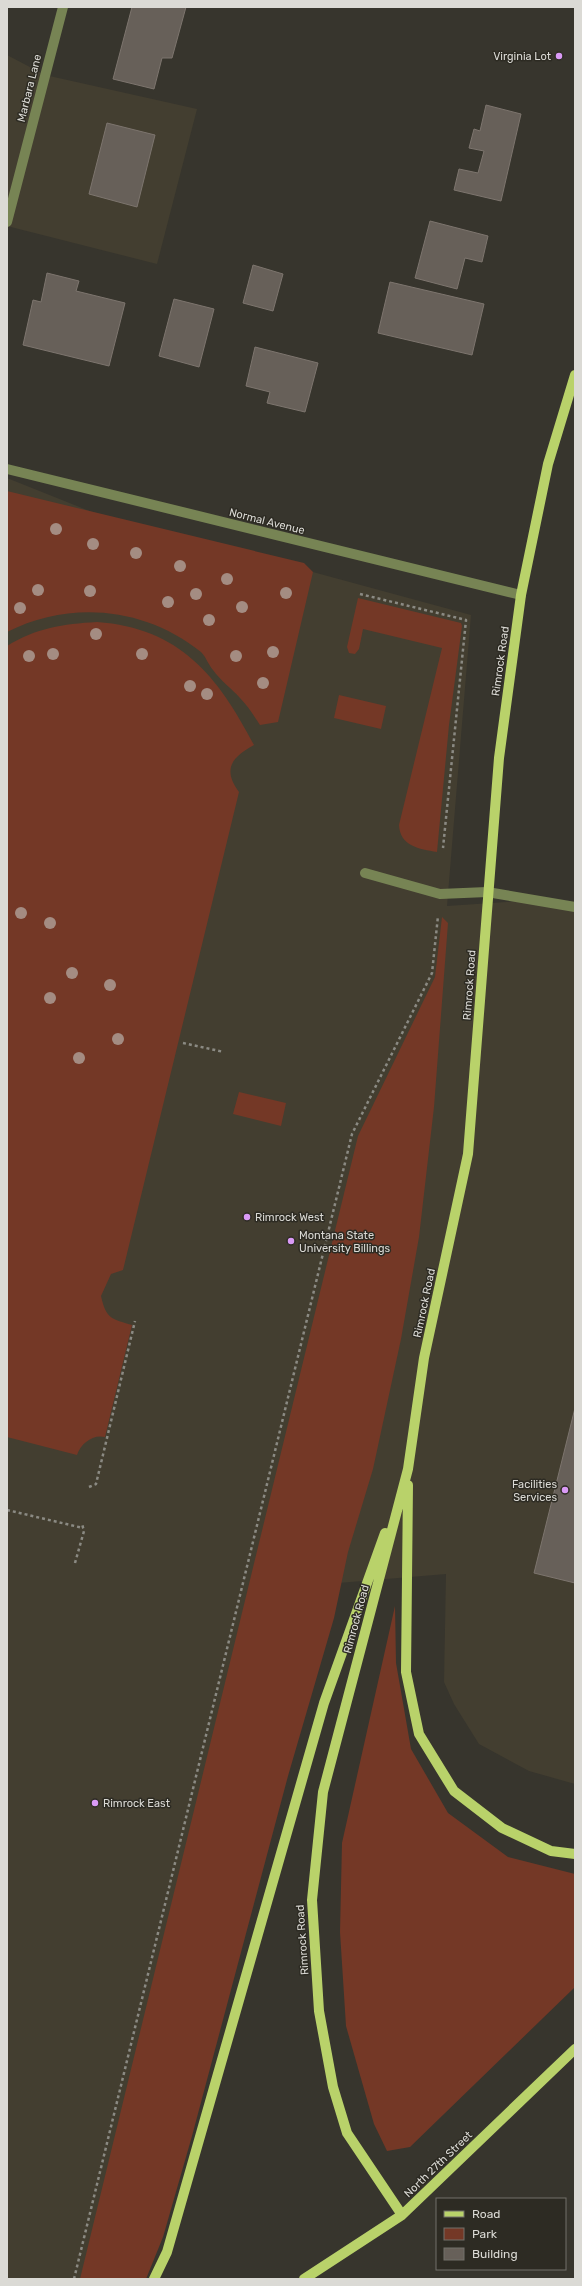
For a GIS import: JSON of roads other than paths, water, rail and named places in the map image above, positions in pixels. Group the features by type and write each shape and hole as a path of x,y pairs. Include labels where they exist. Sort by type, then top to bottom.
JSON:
{"main road":[{"name":"Rimrock Road","path":"402,2215 347,2133 333,2087 319,2010 312,1900 323,1792 408,1469 424,1358 468,1154 487,892 499,758 521,595 548,464 575,375"},
{"path":"408,1469 406,1672 419,1734 454,1791 502,1828 551,1851 575,1854"},
{"path":"154,2279 167,2252 324,1703 408,1469"},
{"name":"North 27th Street","path":"304,2279 402,2215 575,2049"}],"street":[{"name":"Marbara Lane","path":"7,222 62,7"},
{"path":"7,180 17,183"},
{"name":"Normal Avenue","path":"7,469 521,595"},
{"path":"365,873 440,894 487,892 575,907"}],"place":[{"name":"Virginia Lot","path":"559,56"},
{"name":"Rimrock West","path":"247,1217"},
{"name":"Montana State University Billings","path":"291,1241"},
{"name":"Facilities Services","path":"565,1490"},
{"name":"Rimrock East","path":"95,1803"}]}
